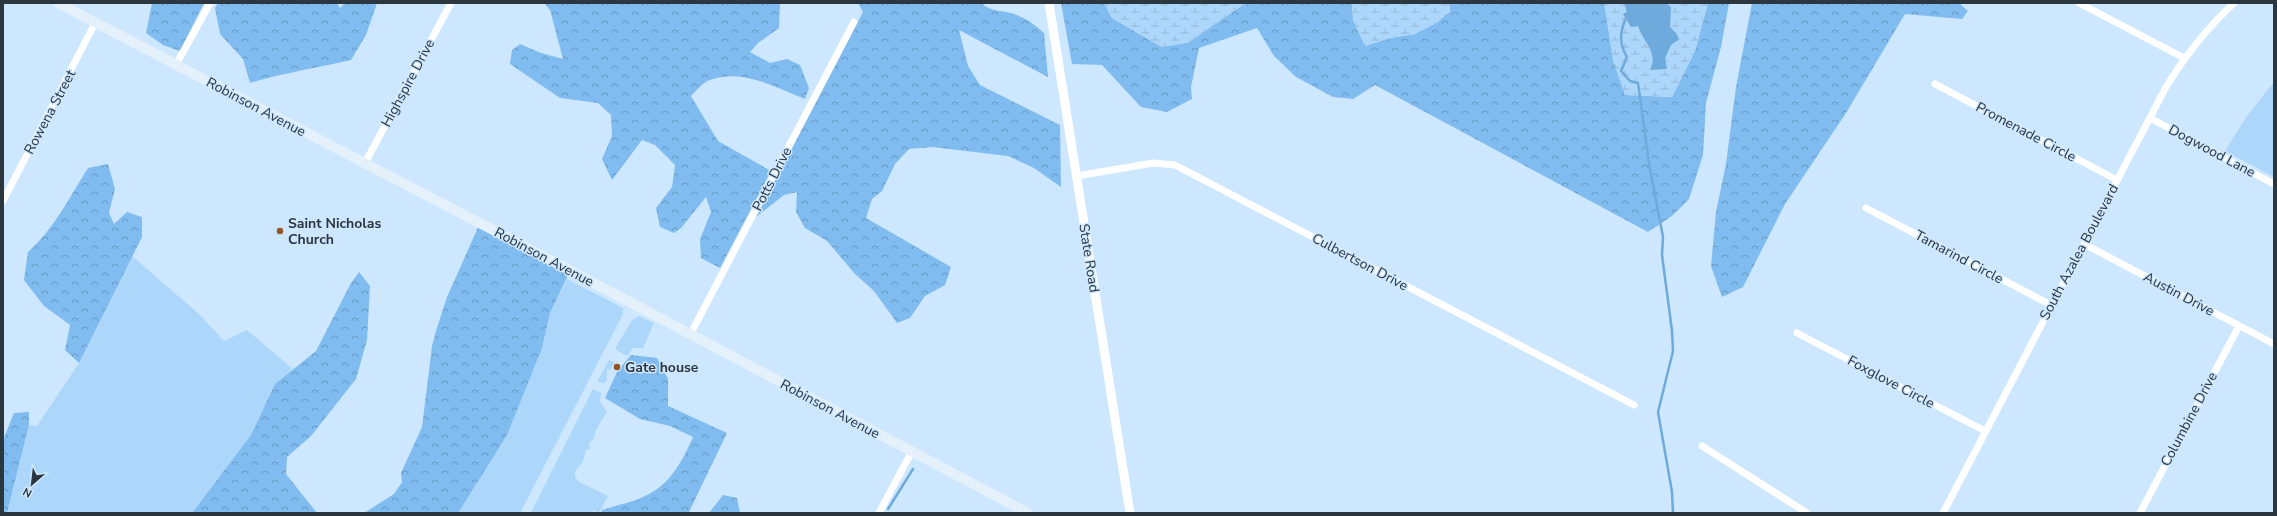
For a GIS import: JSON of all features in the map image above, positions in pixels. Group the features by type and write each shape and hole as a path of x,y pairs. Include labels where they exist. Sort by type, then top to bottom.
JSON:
{"main road":[{"name":"Robinson Avenue","path":"58,3 558,264 1028,513"}],"street":[{"path":"176,65 210,3"},
{"name":"Highspire Drive","path":"365,164 451,3"},
{"name":"State Road","path":"1049,3 1130,513"},
{"path":"2079,3 2184,58"},
{"name":"South Azalea Boulevard","path":"1943,513 2117,180 2184,58 2234,3"},
{"name":"Potts Drive","path":"690,335 854,22"},
{"name":"Rowena Street","path":"3,201 95,23"},
{"name":"Promenade Circle","path":"1935,84 2117,180"},
{"name":"Dogwood Lane","path":"2150,118 2274,184"},
{"name":"Culbertson Drive","path":"1077,176 1153,163 1175,165 1634,405"},
{"name":"Tamarind Circle","path":"1866,208 2052,305"},
{"name":"Austin Drive","path":"2084,244 2274,344"},
{"name":"Columbine Drive","path":"2140,513 2239,326"},
{"name":"Foxglove Circle","path":"1797,333 1985,431"},
{"path":"1702,446 1807,513"},
{"path":"879,513 912,452"}],"green space":[{"path":"152,3 204,3 180,51 163,45 146,33"},
{"path":"218,3 337,3 340,8 345,3 377,3 366,35 351,60 287,73 250,83 243,59 220,34 215,8"},
{"path":"544,3 780,3 779,28 758,43 750,52 770,63 787,59 800,65 809,88 805,99 758,80 734,76 722,77 707,81 691,96 718,141 771,171 720,268 701,258 700,239 711,212 706,197 681,228 674,233 660,227 656,208 672,187 675,165 655,145 642,140 612,180 602,159 612,136 611,115 598,103 560,98 510,64 512,50 520,44 541,53 563,59 550,10"},
{"path":"858,3 981,3 989,8 1014,14 1026,20 1044,33 1048,77 959,30 968,66 980,85 1060,125 1061,187 1034,168 1008,156 932,147 909,149 895,164 882,191 872,199 866,218 951,267 945,285 925,296 910,318 897,323 874,291 855,274 827,241 805,228 796,212 797,192 784,195 756,217 863,12"},
{"path":"1061,3 1104,3 1112,18 1162,47 1218,21 1246,3 1352,3 1353,20 1365,46 1390,38 1415,34 1450,12 1449,3 1604,3 1625,95 1672,97 1695,51 1708,3 1729,3 1721,47 1706,103 1703,155 1689,199 1672,216 1648,232 1375,85 1353,99 1333,97 1296,77 1274,56 1257,28 1199,48 1191,87 1192,99 1167,112 1141,107 1102,65 1072,64"},
{"path":"1104,3 1246,3 1188,43 1162,47 1112,18"},
{"path":"1352,3 1449,3 1450,11 1437,23 1415,34 1390,38 1365,46 1353,20"},
{"path":"1604,3 1708,3 1695,51 1672,97 1625,95 1613,61"},
{"path":"1752,3 1959,3 1968,11 1962,19 1905,14 1846,113 1785,204 1743,287 1722,297 1711,266 1716,212 1726,164 1736,87"},
{"path":"2274,82 2274,177 2225,151 2247,116"},
{"path":"108,164 115,189 109,213 114,224 127,212 142,217 142,237 79,363 65,350 70,325 44,306 24,280 28,252 46,233 68,202 88,168"},
{"path":"480,223 570,271 550,313 542,348 507,435 458,513 364,513 394,494 402,482 401,473 422,427 432,346 436,331 447,297"},
{"path":"132,256 200,315 224,341 247,330 293,369 275,384 251,435 192,513 7,513 29,425 37,426 79,363"},
{"path":"359,272 370,286 367,340 356,379 311,436 287,457 286,474 317,513 192,513 251,435 275,384 316,351 351,283"},
{"path":"567,279 623,308 623,314 520,513 453,513 542,348 550,313"},
{"path":"639,316 654,323 643,348 633,348 627,356 615,349 632,320"},
{"path":"631,355 657,358 668,379 668,406 727,433 689,512 692,513 601,513 602,510 638,499 657,489 676,469 693,437 670,426 640,419 605,398 617,372"},
{"path":"609,360 614,362 610,370 607,369 607,380 604,383 597,382"},
{"path":"593,389 601,393 600,402 607,412 596,430 593,440 589,443 590,449 586,450 583,461 575,472 575,477 579,482 608,496 599,513 594,510 592,513 531,513"},
{"path":"29,412 29,425 7,513 3,513 3,440 14,413"},
{"path":"723,495 737,498 740,513 709,513"}],"shaded area":[{"path":"1624,3 1665,3 1671,7 1670,27 1679,39 1671,45 1665,58 1667,69 1650,70 1653,58 1651,52 1638,26 1631,27 1623,14 1627,12"}],"waterway":[{"path":"1625,20 1621,38 1624,52 1627,57 1621,71 1630,81 1638,83 1649,164 1663,237 1662,255 1672,331 1673,351 1658,412 1672,492 1673,513"},
{"path":"888,509 913,469"}],"place":[{"name":"Saint Nicholas Church","path":"280,231"},
{"name":"Gate house","path":"617,367"}]}
